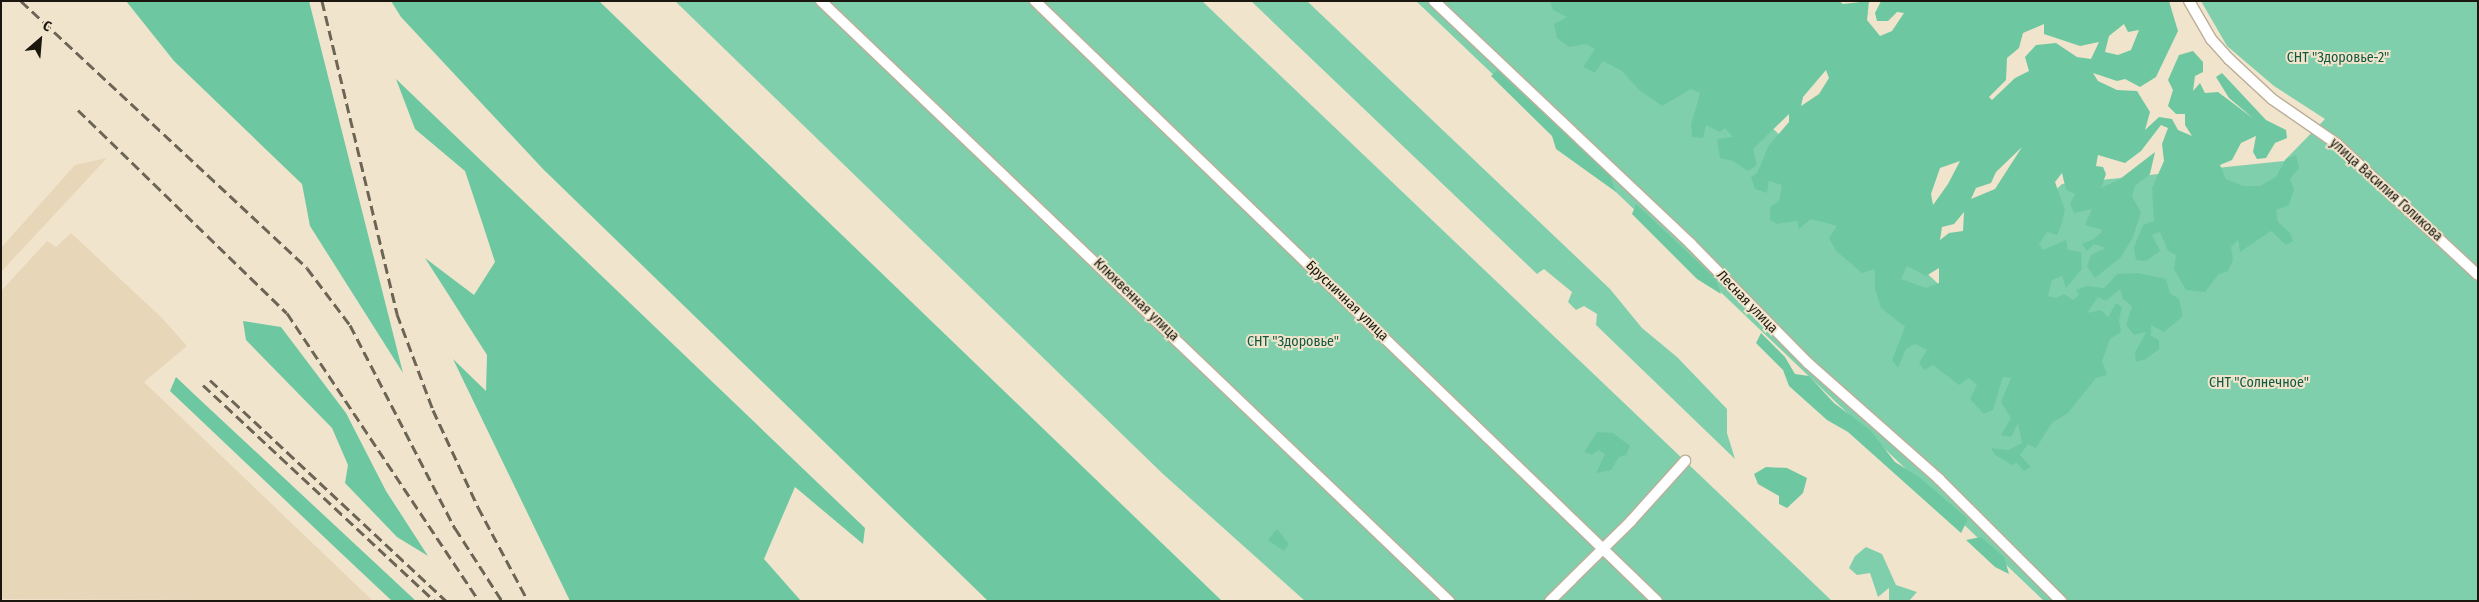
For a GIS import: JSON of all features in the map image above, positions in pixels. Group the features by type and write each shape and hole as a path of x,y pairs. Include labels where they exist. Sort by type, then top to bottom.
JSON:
{"street":[{"name":"Клюквенная улица","path":"821,1 1449,601"},
{"name":"Брусничная улица","path":"1035,1 1657,601"},
{"name":"Лесная улица","path":"1434,1 1691,244 1808,363 1939,479 2061,601"},
{"name":"улица Василия Голикова","path":"2189,1 2211,39 2272,100 2337,144 2478,275"},
{"path":"1550,601 1601,547 1631,521 1685,461"}],"shaded area":[{"path":"107,158 1,272 1,248 75,165"},
{"path":"71,233 162,318 187,346 144,382 373,601 1,599 1,291 47,241 56,247"}],"green space":[{"path":"126,1 309,1 403,373 310,226 302,184 174,61"},
{"path":"391,1 599,1 1222,601 988,601 543,169 401,17"},
{"name":"СНТ \"Здоровье\"","path":"675,1 1202,1 1832,601 1305,601 1163,474"},
{"path":"1251,1 1307,1 1610,289 1642,328 1677,357 1727,409 1727,433 1735,459 1596,325 1597,314 1584,306 1576,310 1568,302 1572,292 1544,269 1537,274"},
{"name":"СНТ \"Солнечное\"","path":"1416,1 1637,1 1948,293 2062,184 2284,161 2325,119 2274,86 2227,46 2201,1 2478,1 2478,601 2044,601"},
{"path":"1550,1 1839,1 1843,4 1869,1 1867,20 1880,36 1892,31 1904,13 1897,12 1888,21 1877,21 1875,13 1881,1 2169,1 2178,31 2156,77 2140,87 2125,79 2117,81 2093,73 2098,81 2117,90 2137,91 2150,112 2145,130 2159,117 2172,119 2178,130 2192,136 2185,125 2185,114 2176,114 2168,106 2173,90 2168,80 2179,55 2193,51 2203,62 2203,72 2195,76 2193,91 2200,83 2205,93 2218,92 2254,119 2229,98 2216,77 2222,73 2266,120 2286,130 2287,138 2275,143 2266,158 2257,159 2253,152 2256,136 2241,143 2232,160 2220,165 2226,179 2243,186 2260,186 2276,177 2286,159 2296,155 2299,168 2290,179 2294,189 2289,205 2276,210 2278,222 2290,233 2293,241 2286,245 2271,231 2240,252 2238,240 2231,247 2233,260 2228,271 2218,275 2205,292 2186,290 2174,269 2176,255 2168,251 2160,232 2152,235 2160,251 2146,261 2136,260 2134,247 2143,225 2154,221 2152,188 2164,161 2162,144 2168,128 2161,125 2141,151 2125,163 2098,155 2096,166 2103,167 2106,174 2101,188 2120,179 2155,152 2150,174 2135,186 2132,196 2141,213 2132,239 2121,257 2095,278 2087,266 2091,255 2106,248 2094,244 2087,251 2082,244 2094,239 2103,230 2085,225 2092,209 2074,213 2070,204 2075,194 2066,190 2062,173 2055,182 2065,210 2061,226 2057,235 2047,232 2039,244 2043,250 2066,240 2068,250 2081,252 2082,269 2066,288 2062,276 2052,280 2048,296 2056,298 2064,294 2073,300 2079,295 2076,290 2086,286 2104,288 2117,274 2137,273 2166,279 2170,293 2179,299 2183,316 2164,332 2151,325 2151,336 2159,340 2159,349 2146,359 2136,362 2135,353 2146,332 2134,335 2126,325 2132,306 2123,299 2120,289 2106,301 2098,297 2087,313 2101,310 2108,317 2116,303 2122,307 2119,321 2121,332 2110,339 2102,361 2107,375 2096,378 2068,413 2052,423 2036,448 2028,444 2020,455 2031,467 2024,471 2017,463 2012,465 1995,455 1991,448 2008,450 2022,443 2018,423 2011,437 2001,435 2011,418 2001,402 2011,378 2003,377 1993,410 1984,414 1970,399 1977,385 1969,378 1959,385 1933,365 1924,370 1919,363 1927,350 1915,344 1906,349 1898,368 1892,360 1905,327 1881,308 1875,289 1875,269 1862,273 1836,251 1829,238 1837,226 1811,219 1799,229 1797,221 1777,224 1770,220 1770,207 1779,201 1782,185 1769,181 1767,193 1755,189 1751,177 1757,173 1769,145 1789,122 1789,114 1753,149 1757,165 1748,171 1733,161 1720,158 1717,139 1733,137 1725,128 1720,132 1706,125 1703,138 1692,137 1691,125 1700,93 1691,89 1662,106 1639,90 1622,71 1603,61 1595,73 1583,67 1595,49 1586,44 1569,47 1557,38 1554,24 1567,17 1553,10","holes":["2044,24 2044,34 2080,46 2099,42 2091,59 2077,57 2056,43 2036,45 2025,57 2029,71 2015,78 1992,100 1989,97 2006,80 2007,58 2019,48 2023,33","2124,24 2128,32 2139,30 2131,50 2118,55 2105,52 2109,36","1826,70 1829,78 1819,94 1801,106 1803,97","2022,147 1995,189 1971,199 1976,188 1991,183 1996,172","1960,161 1948,184 1933,205 1931,194 1940,168","1964,212 1963,231 1949,233 1940,240 1942,227 1954,224","1907,266 1926,276 1939,268 1939,283 1926,288 1901,279"]},
{"path":"1497,70 1610,175 1616,192 1556,149 1552,136 1491,76"},
{"path":"396,79 865,528 863,544 795,487 764,559 801,601 570,601 453,359 486,391 487,355 425,258 474,295 495,262 465,171 415,129"},
{"path":"1636,204 1716,279 1721,294 1697,279 1632,214"},
{"path":"243,321 281,327 346,413 386,491 428,556 397,537 345,483 348,465 332,428 246,340"},
{"path":"1761,333 1785,357 1795,374 1809,376 1834,403 1870,430 1895,462 1919,477 1968,519 1961,533 1848,432 1827,420 1789,386 1783,370 1756,343"},
{"path":"176,377 416,601 392,601 170,391"},
{"path":"1597,432 1613,433 1630,446 1626,455 1619,457 1611,470 1596,473 1605,454 1598,450 1592,455 1584,452"},
{"path":"1766,467 1787,468 1807,478 1803,493 1787,508 1779,504 1779,496 1758,484 1754,474"},
{"path":"1277,529 1289,544 1284,551 1268,540"},
{"path":"1981,537 2004,557 2009,574 1995,567 1966,540"},
{"path":"1866,547 1882,554 1896,585 1917,592 1909,601 1889,601 1889,588 1878,597 1870,573 1857,575 1849,568 1855,556"}],"railway":[{"path":"21,1 307,268 350,325 455,528 502,601"},
{"path":"322,1 397,314 433,410 478,507 528,601"},
{"path":"78,110 287,313 479,601"},
{"path":"210,380 446,601"},
{"path":"203,385 435,601"}],"park label":[{"name":"СНТ \"Здоровье-2\"","path":"2338,58"}]}
